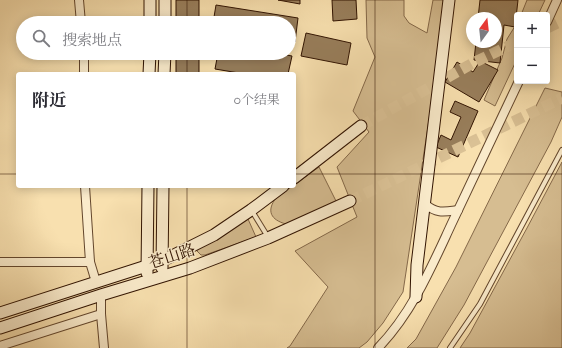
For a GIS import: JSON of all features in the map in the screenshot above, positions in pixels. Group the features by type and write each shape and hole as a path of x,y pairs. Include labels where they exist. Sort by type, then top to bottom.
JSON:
{"main road":[{"path":"150,0 150,16"},
{"path":"165,0 165,16"},
{"path":"416,298 417,265 449,0"},
{"path":"149,72 150,60"},
{"path":"164,60 164,72"},
{"path":"296,176 361,126"},
{"path":"148,188 148,280"},
{"path":"162,276 163,188"},
{"name":"苍山路","path":"0,313 162,261 214,235 280,188"},
{"name":"苍山路","path":"0,328 148,280 190,268 268,238 350,201"}],"street":[{"path":"79,0 80,16"},
{"path":"550,15 557,0"},
{"path":"84,60 84,72"},
{"path":"378,348 399,324 416,298 518,84"},
{"path":"85,188 90,262 96,282"},
{"path":"425,204 438,212 458,210"},
{"path":"0,262 90,262"},
{"path":"101,295 100,314 104,348"},
{"path":"0,346 100,314"}],"lane":[{"path":"450,348 480,304 562,150"},
{"path":"251,210 268,238"}],"shaded area":[{"path":"366,0 404,0 404,16 409,23 427,33 433,0 444,0 433,93 403,292 383,323 367,342 359,348 287,348 290,346 328,287 295,251 357,217 337,167 369,132 353,111 375,57 367,38"},
{"path":"527,0 545,0 539,12 522,12"},
{"path":"514,28 514,65 495,106 484,100 502,58 507,39"},
{"path":"545,88 562,92 562,117 551,142 464,305 437,348 407,348 416,339 456,267"},
{"path":"562,162 562,348 460,348 470,333"},
{"path":"319,167 338,205 286,224 277,220 271,211 273,203 276,198 290,188 296,188 296,184"},
{"path":"248,219 256,237 205,255 201,255 197,251 201,245"}],"building":[{"path":"176,0 199,0 199,16 176,16"},
{"path":"278,0 300,0 300,4"},
{"path":"332,0 356,0 357,19 333,21"},
{"path":"480,0 518,0 517,12 514,12 514,27 504,25 502,44 502,12 479,12"},
{"path":"216,5 285,16 214,16"},
{"path":"296,18 298,18 296,34"},
{"path":"306,33 351,43 347,65 301,56"},
{"path":"475,48 502,48 500,63 474,60"},
{"path":"176,60 199,60 199,72 176,72"},
{"path":"217,60 291,60 288,72 233,72 215,69"},
{"path":"480,61 498,70 479,102 445,82 457,62 473,72"},
{"path":"455,101 478,111 458,157 436,147 441,135 451,140 461,117 450,112"}],"tunnel":[{"path":"550,27 562,21"},
{"path":"361,126 473,63 514,43"},
{"path":"350,201 562,98"}]}
